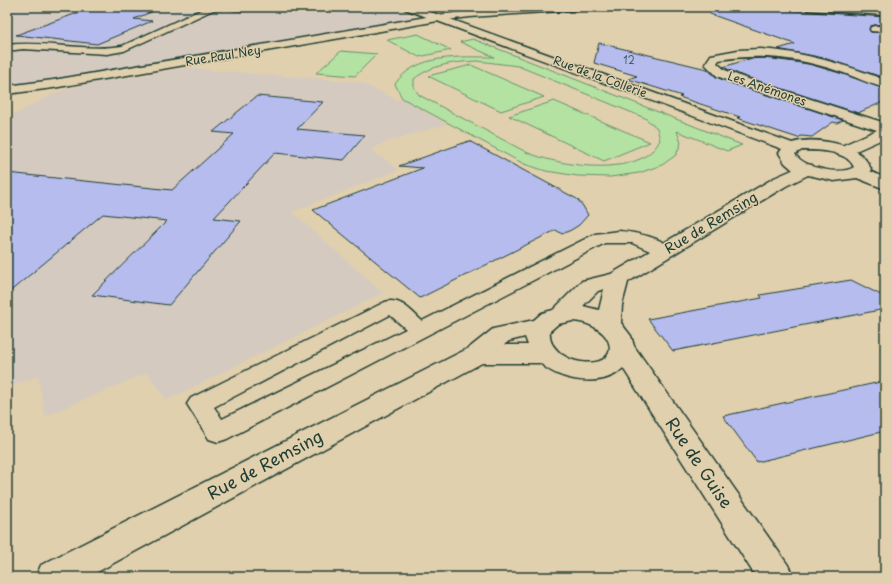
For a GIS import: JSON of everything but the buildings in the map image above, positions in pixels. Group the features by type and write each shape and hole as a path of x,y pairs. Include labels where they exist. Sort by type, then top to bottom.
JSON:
{"street":[{"name":"Rue de la Collerie","path":"408,7 792,148"},
{"name":"Rue Paul Ney","path":"8,96 35,86 438,18 529,8 576,7"},
{"path":"808,7 885,12"},
{"name":"Les Anémones","path":"885,84 808,57 782,53 757,51 734,53 715,57 712,64 721,73 738,80 885,128"},
{"path":"843,151 885,132"},
{"path":"802,145 814,145 843,151 855,157 862,163 863,169 859,173 848,176 835,176 806,169 796,164 788,157 787,153 792,148 802,145"},
{"name":"Rue de Remsing","path":"562,314 590,286 618,279 780,182 806,169"},
{"path":"859,173 885,184"},
{"path":"616,336 597,318 588,314 574,313 562,314 550,318 540,326 537,335 538,344 544,354 554,362 569,369 588,371 607,368 617,361 616,336 610,305 618,279"},
{"name":"Rue de Remsing","path":"53,577 478,354 501,335 540,326"},
{"name":"Rue de Guise","path":"616,336 776,577"},
{"name":"Rue de Remsing","path":"478,354 544,354"}],"lane":[{"path":"7,48 22,46 106,50 124,48 211,8 219,7"},
{"path":"230,7 251,7"},
{"path":"420,330 392,306 199,404 218,432 420,330 601,238 619,236 641,239 665,250"}],"shaded area":[{"path":"7,7 388,7 417,18 148,67 7,86"},
{"path":"185,68 360,82 397,100 403,99 447,124 390,141 371,149 399,170 292,212 383,293 167,400 147,373 45,416 38,376 7,388 7,118 57,92 90,83"}],"green space":[{"path":"418,34 451,50 419,57 387,40"},
{"path":"473,39 742,145 727,151 677,131 681,143 676,155 662,165 639,173 610,177 578,176 546,171 524,164 402,98 395,84 404,74 415,67 427,62 454,57 494,57 460,42","holes":["478,61 518,66 645,118 657,128 660,140 654,149 641,158 626,164 591,166 555,161 526,152 419,95 414,87 414,79 429,70 444,65"]},
{"path":"341,51 377,54 355,76 316,73"},
{"path":"471,65 544,97 501,111 428,76"},
{"path":"554,101 650,142 604,161 509,116"}]}
